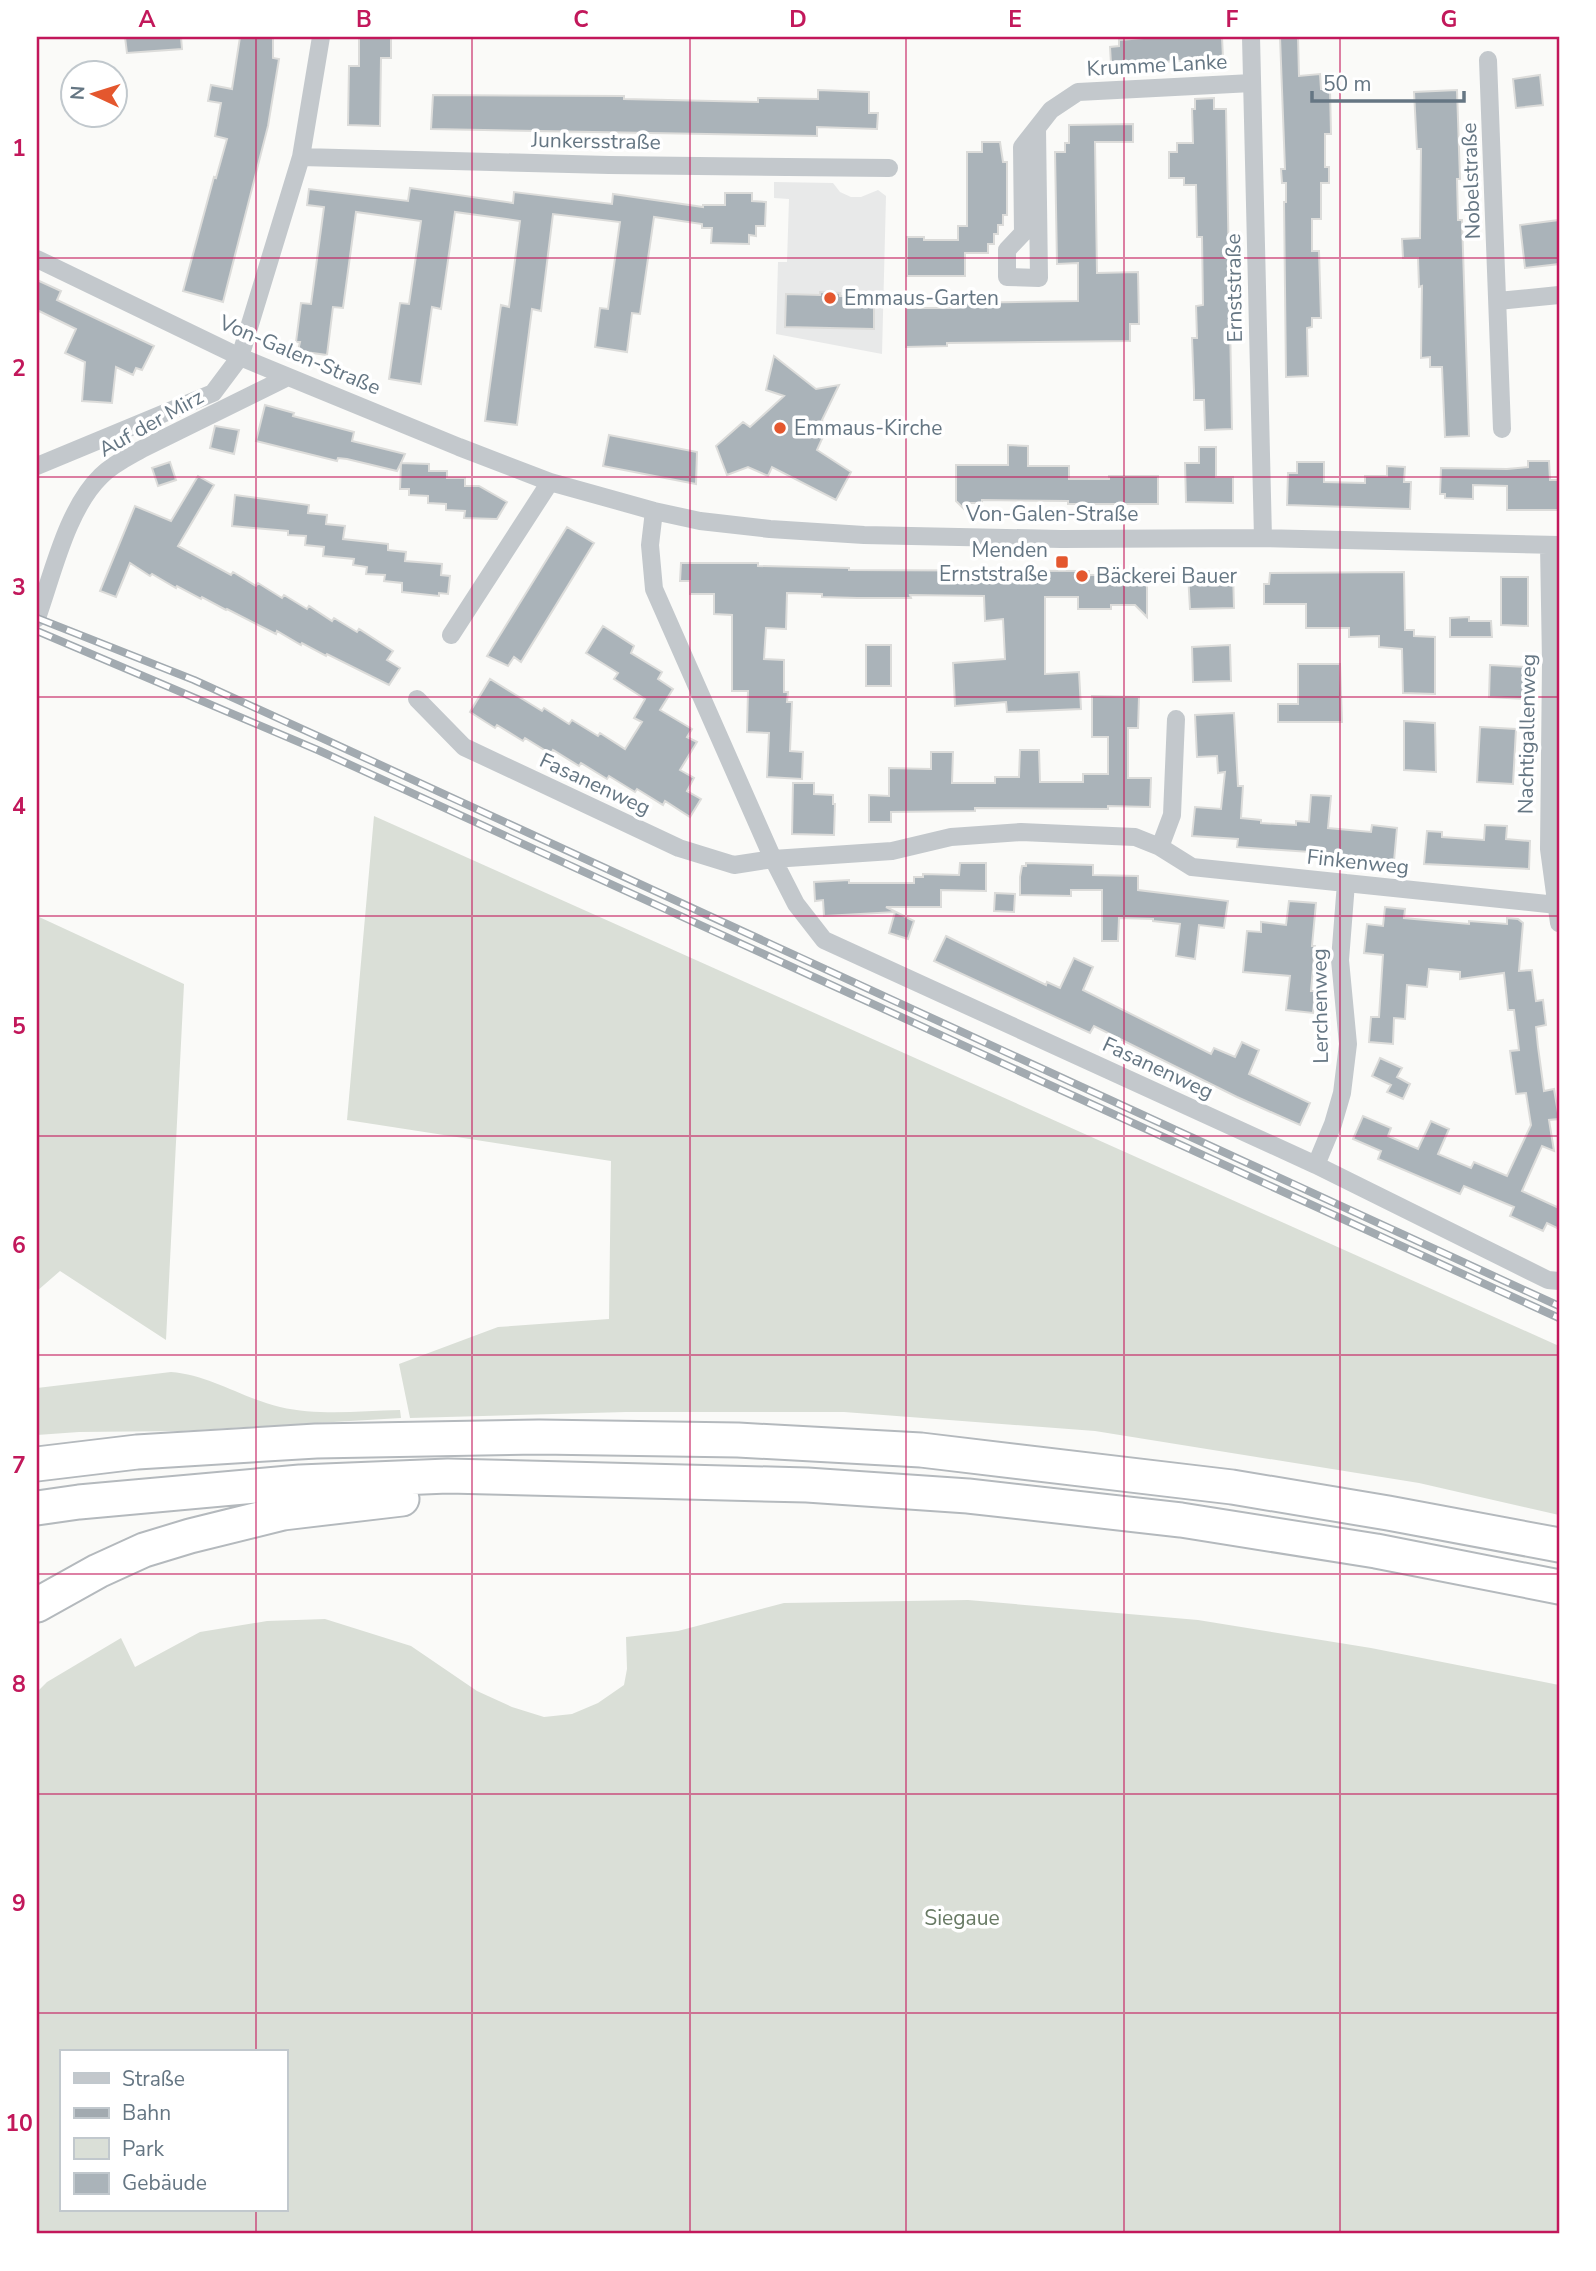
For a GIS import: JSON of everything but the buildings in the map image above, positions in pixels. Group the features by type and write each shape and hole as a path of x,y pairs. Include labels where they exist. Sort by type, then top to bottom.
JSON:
{"highway":[{"path":"37,1464 137,1451 316,1441 551,1437 777,1442 921,1450 1232,1487 1559,1545"},
{"path":"37,1508 300,1482 448,1476 741,1483 884,1490 968,1496 1128,1514 1313,1540 1559,1587"},
{"path":"37,1605 98,1571 144,1550 283,1513 613,1480"}],"street":[{"path":"37,466 213,393 240,357 301,157 321,37"},
{"name":"Ernststraße","path":"1251,37 1263,538"},
{"name":"Nobelstraße","path":"1488,60 1502,429"},
{"name":"Krumme Lanke","path":"1037,128 1039,278 1007,278 1007,250 1023,233 1022,147 1051,110 1078,92 1252,82"},
{"name":"Junkersstraße","path":"301,157 889,168"},
{"name":"Von-Galen-Straße","path":"37,259 240,357 550,482 701,521 864,535 1061,539 1263,538 1554,545"},
{"path":"1498,301 1559,295"},
{"name":"Auf der Mirz","path":"37,618 73,517 101,476 142,449 288,377"},
{"path":"451,635 550,482"},
{"name":"Fasanenweg","path":"654,511 650,545 654,589 773,859 796,904 824,940 1315,1166 1548,1280 1559,1281"},
{"name":"Nachtigallenweg","path":"1554,545 1549,849 1558,914"},
{"name":"Fasanenweg","path":"417,699 464,747 679,848 734,865 773,859"},
{"path":"1160,847 1172,815 1176,719"},
{"name":"Finkenweg","path":"773,859 892,851 951,837 1021,832 1135,837 1160,847 1192,867 1346,883 1558,914"},
{"name":"Lerchenweg","path":"1315,1166 1333,1124 1342,1093 1348,1044 1340,960 1346,883"}],"shaded area":[{"name":"Emmaus-Garten","path":"774,182 833,183 840,192 851,197 861,197 878,190 886,196 882,354 776,334 778,262 787,262 789,199 774,198"}],"green space":[{"path":"374,816 1559,1346 1559,1515 1419,1483 1095,1431 844,1412 626,1412 410,1418 399,1364 498,1327 609,1319 611,1161 347,1120"},
{"path":"37,916 184,984 166,1340 60,1271 37,1291"},
{"path":"171,1372 199,1377 252,1398 295,1410 400,1410 401,1418 181,1431 37,1435 37,1388"},
{"name":"Siegaue","path":"968,1600 1198,1620 1371,1648 1559,1685 1559,2234 37,2234 37,1692 47,1682 121,1638 135,1667 200,1632 267,1621 325,1619 411,1646 477,1691 512,1707 544,1717 572,1714 598,1703 624,1685 627,1669 626,1637 678,1631 784,1603"}],"railway":[{"path":"37,618 194,680 1559,1306"},
{"path":"37,631 320,751 1559,1318"}],"place":[{"name":"Emmaus-Garten","path":"830,298"},
{"name":"Emmaus-Kirche","path":"780,428"},
{"name":"Menden Ernststraße","path":"1062,562"},
{"name":"Bäckerei Bauer","path":"1082,576"}]}
